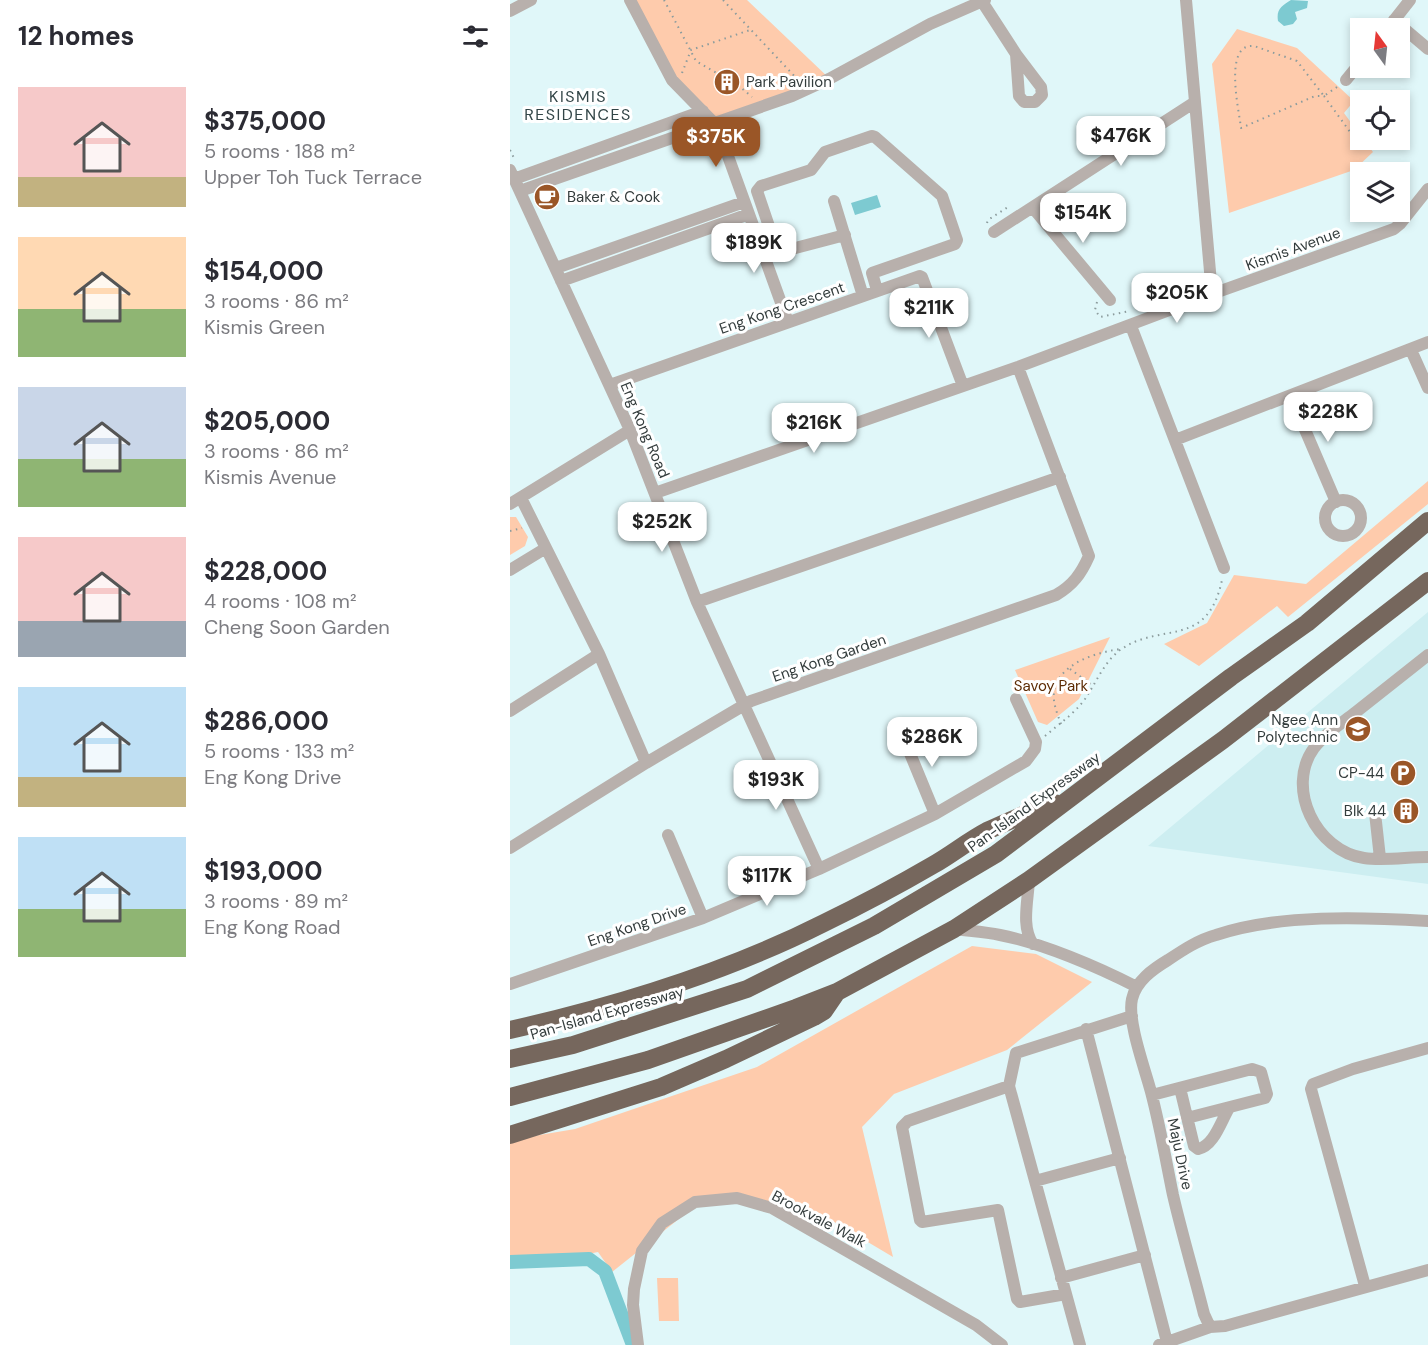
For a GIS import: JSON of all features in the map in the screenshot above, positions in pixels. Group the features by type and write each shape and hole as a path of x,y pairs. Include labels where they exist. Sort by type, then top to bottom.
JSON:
{"highway":[{"name":"Pan-Island Expressway","path":"510,1059 573,1045 747,989 874,926 996,854 1307,623 1428,521"},
{"path":"510,1097 648,1060 837,992 954,929 1029,880 1223,740 1428,581"},
{"path":"510,1030 566,1017 648,992 709,972 759,951 822,924 882,893 985,832 1082,789"},
{"path":"510,1135 661,1087 726,1059 824,1011 837,992"}],"street":[{"path":"510,11 531,0"},
{"path":"630,0 672,80 713,122 722,139 788,322"},
{"path":"1186,0 1212,294"},
{"path":"1396,18 1410,0"},
{"path":"520,191 713,122 757,109 806,89 936,21 983,1 1016,54"},
{"path":"1410,37 1428,49"},
{"path":"1346,80 1350,75"},
{"path":"994,232 1195,102"},
{"path":"512,174 703,111"},
{"path":"845,235 780,252 777,250 757,191 761,186 811,170 825,152 872,136 876,137 942,196 957,240 955,244 872,273 877,290"},
{"name":"Eng Kong Road","path":"512,174 630,430 697,602 819,869"},
{"name":"Kismis Avenue","path":"1018,367 1394,229 1428,189"},
{"path":"834,201 863,296"},
{"path":"556,268 744,202"},
{"path":"1033,208 1110,300"},
{"path":"561,281 749,214"},
{"name":"Eng Kong Crescent","path":"610,385 920,276 963,386"},
{"path":"1131,326 1224,568"},
{"path":"1176,440 1292,397 1428,342"},
{"path":"1411,350 1428,388"},
{"path":"655,493 1018,367"},
{"name":"Eng Kong Garden","path":"510,848 744,704 1056,595 1071,586 1083,570 1089,556 1018,367"},
{"path":"1292,397 1336,502"},
{"path":"630,430 515,501 546,548 599,654 646,763"},
{"path":"697,602 1060,477"},
{"path":"510,570 546,548"},
{"path":"510,711 599,654"},
{"path":"1428,655 1330,732 1315,747 1306,761 1303,783 1305,801 1311,819 1340,850 1364,858 1428,857"},
{"path":"1016,699 1036,742"},
{"path":"902,734 935,814"},
{"name":"Eng Kong Drive","path":"510,984 703,918 819,869 935,814 1026,761 1035,749 1036,742"},
{"path":"1375,813 1380,858"},
{"path":"668,835 703,918"},
{"path":"1029,880 1026,921 1028,937 1033,944"},
{"path":"954,929 1001,935 1033,944 1112,974 1137,987 1152,970 1191,945 1213,935 1238,928 1359,917 1428,921"},
{"name":"Maju Drive","path":"1137,987 1132,1000 1132,1016 1174,1197 1204,1314 1210,1327"},
{"path":"1080,1345 1009,1086 1016,1053 1132,1016"},
{"path":"1086,1029 1145,1255 1163,1344 1210,1327 1225,1326 1428,1270"},
{"path":"1365,1286 1311,1089 1313,1084 1353,1069 1428,1048"},
{"path":"1152,1095 1252,1069 1258,1070 1266,1094 1265,1098 1187,1118"},
{"path":"1009,1086 908,1121 902,1127 920,1220 922,1222 998,1210 1018,1301 1058,1297 1066,1294"},
{"path":"1180,1088 1194,1146 1201,1149 1212,1139 1229,1108"},
{"path":"1035,1181 1120,1158"},
{"name":"Brookvale Walk","path":"638,1345 633,1305 642,1251 662,1223 695,1202 736,1197 772,1208 976,1324 1002,1345"},
{"path":"1061,1278 1145,1255"}],"path":[{"path":"664,0 696,61 720,75"},
{"path":"723,0 806,89"},
{"path":"691,50 752,30"},
{"path":"1346,80 1324,96 1315,96 1241,128 1235,64 1239,52 1247,46 1254,46 1297,61 1324,96 1350,132"},
{"path":"663,63 682,74 691,50"},
{"path":"738,86 752,97 757,109"},
{"path":"1315,96 1319,90"},
{"path":"510,531 526,527"},
{"path":"1061,724 1055,705 1054,689 1070,669 1091,656 1123,649 1136,642 1192,627 1211,610 1219,592 1224,568"},
{"path":"1036,742 1061,724 1086,698 1107,666 1123,649"},
{"path":"1070,669 1093,686"}],"shaded area":[{"name":"Ngee Ann Polytechnic","path":"1428,612 1428,884 1148,846"}],"green space":[{"path":"631,0 747,0 830,79 714,122 676,83"},
{"path":"1237,29 1297,48 1350,97 1350,106 1344,113 1350,121 1350,150 1372,150 1373,152 1362,162 1350,162 1350,171 1229,213 1212,64"},
{"path":"1428,481 1428,504 1288,617 1277,606 1199,666 1164,644 1207,623 1234,575 1306,584"},
{"path":"510,517 516,517 528,537 525,546 510,555"},
{"name":"Savoy Park","path":"1110,637 1079,699 1047,725 1038,722 1015,670"},
{"path":"972,946 1036,954 1092,982 1007,1050 894,1094 862,1127 893,1257 819,1213 709,1195 612,1272 598,1252 510,1269 510,1140 575,1129 757,1067"},
{"path":"657,1278 678,1278 679,1321 659,1321"}],"water":[{"path":"1291,0 1308,1 1307,8 1295,12 1297,19 1293,24 1284,26 1278,21 1278,14 1282,6"},
{"path":"877,195 881,207 855,215 851,203"}],"waterway":[{"path":"510,1262 589,1259 605,1271 633,1345"}],"place":[{"name":"Park Pavilion","path":"727,82"},
{"name":"Baker & Cook","path":"547,197"},
{"name":"Ngee Ann Polytechnic","path":"1358,729"},
{"name":"CP-44","path":"1403,773"},
{"name":"Blk 44","path":"1406,811"}],"district":[{"name":"KISMIS RESIDENCES","path":"578,105"}]}
